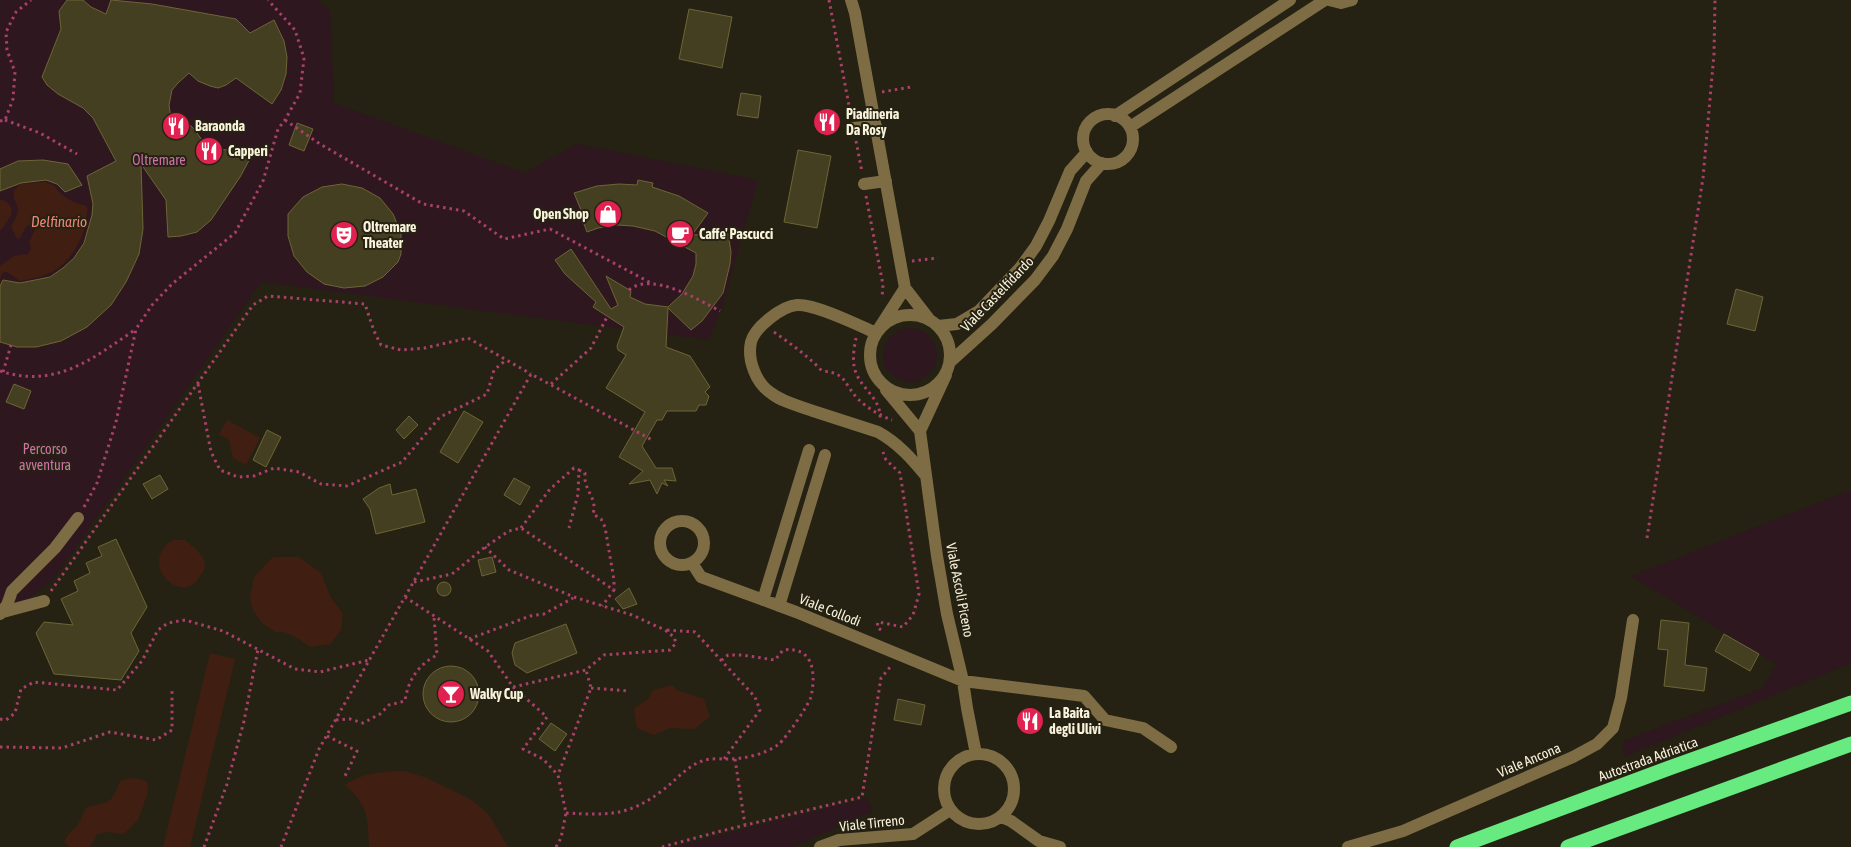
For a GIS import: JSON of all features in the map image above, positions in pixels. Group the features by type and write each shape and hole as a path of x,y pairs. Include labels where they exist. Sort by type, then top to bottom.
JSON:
{"highway":[{"name":"Autostrada Adriatica","path":"1457,847 1851,703"},
{"path":"1568,847 1851,744"}],"street":[{"path":"851,0 855,13 905,288 949,342 950,362 946,375 920,431 880,382 873,371 870,358 871,345 876,333 905,288"},
{"path":"855,13 862,0"},
{"path":"1115,116 1290,0"},
{"path":"1130,127 1325,0"},
{"path":"1329,0 1341,3 1352,0"},
{"path":"1099,116 1115,116 1130,127 1133,139 1130,152 1121,161 1102,164 1087,152 1084,140 1088,126 1099,116"},
{"path":"853,128 876,126"},
{"name":"Viale Castelfidardo","path":"934,322 957,324 979,310 1020,268 1036,246 1049,221 1070,171 1087,152"},
{"name":"Viale Castelfidardo","path":"950,362 992,324 1035,280 1060,242 1086,182 1102,164"},
{"path":"864,184 886,181"},
{"path":"876,333 822,310 797,305 780,311 764,324 752,342 751,361 758,379 770,393 786,402 878,432 898,445 926,476"},
{"path":"876,333 884,324 900,316 918,315 934,322"},
{"path":"880,382 890,390 902,395 914,395 927,392 938,385 946,375"},
{"name":"Viale Ascoli Piceno","path":"920,431 945,604 963,681 976,754"},
{"path":"763,600 809,450"},
{"path":"779,606 825,455"},
{"path":"1,613 12,591 55,548 78,518"},
{"name":"Viale Collodi","path":"692,563 700,577 779,606 963,681 1084,696 1105,720 1144,728 1171,747"},
{"path":"1,613 44,600"},
{"name":"Viale Ancona","path":"1348,847 1403,830 1574,757 1597,744 1613,728 1621,698 1633,620"},
{"path":"976,754 998,759 1006,766 1012,776 1014,787 1013,798 1009,808 1001,817 980,825 963,821 950,810 945,800 944,790 945,779 950,770 961,759 976,754"},
{"name":"Viale Tirreno","path":"820,847 839,840 913,834 950,810"},
{"path":"1001,817 1011,821 1039,841 1060,847"}],"path":[{"path":"5,120 13,99 15,72 7,50 6,32 16,12 32,0"},
{"path":"78,518 97,483 116,422 136,329 152,305 172,284 235,233 263,182 278,129 300,93 304,58 295,30 268,0"},
{"path":"829,0 883,285 882,301"},
{"path":"1647,538 1702,178 1714,54 1715,0"},
{"path":"0,122 5,120 40,133 77,154"},
{"path":"285,120 320,144 423,204 464,211 504,239 550,229 651,284"},
{"path":"629,290 634,286 651,284 668,287 694,297 720,311"},
{"path":"44,600 253,305 268,296 365,304 374,331 381,344 401,350 425,348 468,338 654,441"},
{"path":"550,384 591,348 607,316"},
{"path":"764,324 807,356 822,371 835,372 859,399 880,415 891,420 912,421"},
{"path":"860,326 854,353 854,369 860,382 880,408 878,432 886,460 900,473 919,594 913,615 903,627 878,622 876,627 885,632"},
{"path":"11,345 2,371 18,376 43,377 68,371 92,359 136,329"},
{"path":"198,383 211,452 220,470 238,477 254,476 274,468 299,472 320,484 347,486 402,462 440,417 487,394 494,370 506,360"},
{"path":"281,847 319,750 531,374"},
{"path":"413,582 452,574 485,547 509,531 521,528 550,489 574,468 585,473 584,481 595,506 593,514 602,518 605,527 614,590 602,606"},
{"path":"570,528 578,494 579,470"},
{"path":"521,528 614,590"},
{"path":"485,547 509,570 574,597 632,615 666,630 674,637 676,642 670,650 604,655 586,670 513,687"},
{"path":"405,597 488,651 513,687 547,717 523,749 543,759 558,775 566,812 562,838 556,847"},
{"path":"470,639 530,616 544,614 574,597"},
{"path":"336,720 350,719 363,723 380,714 389,705 405,701 407,688 416,671 428,660 438,655 434,616"},
{"path":"0,719 6,720 15,712 21,689 34,682 117,690 142,661 158,630 168,623 185,620 223,631 295,669 320,672 370,660"},
{"path":"666,630 695,632 755,697 760,710 723,759"},
{"path":"204,847 227,784 244,721 258,649"},
{"path":"566,812 606,815 634,808 662,790 686,770 704,760 735,759 759,754 779,744 802,714 810,698 813,667 805,653 794,649 784,650 775,660 728,655 722,660"},
{"path":"662,847 862,797 881,678 900,655"},
{"path":"558,775 590,688 586,670"},
{"path":"590,688 628,691"},
{"path":"0,747 62,748 110,732 156,740 172,730 172,689"},
{"path":"327,736 357,751 345,776"},
{"path":"735,759 745,825"}],"green space":[{"name":"Oltremare","path":"0,0 317,0 330,10 334,103 524,173 577,144 758,180 723,304 709,340 261,282 53,580 0,620"},
{"path":"905,328 915,328 929,336 935,345 937,355 935,365 929,374 915,382 905,382 895,377 888,370 883,360 883,350 888,340 895,333"},
{"path":"1851,490 1851,663 1624,757 1623,741 1763,688 1776,664 1631,576"},
{"path":"867,798 873,811 793,847 675,847"}],"water":[{"name":"Delfinario","path":"45,182 54,186 69,200 87,206 87,216 82,236 71,255 56,270 20,281 4,272 1,275 0,284 0,266 14,256 28,254 31,249 29,242 35,230 32,225 28,225 21,237 17,239 11,226 18,213 14,190 21,184"},
{"path":"0,199 10,205 11,213 0,231"},
{"path":"227,420 260,438 246,465 233,458 229,440 219,434"},
{"path":"174,540 185,540 201,555 205,563 205,568 192,585 178,587 172,584 166,579 159,565 163,549"},
{"path":"273,557 299,557 321,573 330,596 343,614 341,630 330,644 311,647 284,632 275,632 262,623 253,610 250,597 254,577"},
{"path":"210,653 235,659 190,847 163,847"},
{"path":"673,685 676,690 704,699 710,717 694,729 670,728 654,735 637,728 634,709 649,698 653,690"},
{"path":"404,771 427,778 472,800 489,815 508,847 369,847 365,812 353,792 345,785 366,775"},
{"path":"130,778 147,782 148,792 138,820 124,834 106,832 97,834 90,847 70,847 64,843 67,836 79,823 87,807 108,801 114,794 120,781"}],"building":[{"path":"67,0 83,0 91,7 106,14 111,0 152,4 236,19 250,33 274,20 284,41 287,57 286,74 281,90 272,104 236,78 218,88 198,81 189,73 178,83 172,90 169,105 171,119 187,122 208,148 237,151 252,155 240,177 211,220 197,232 168,237 166,200 141,164 143,229 139,254 126,282 111,305 87,327 61,341 36,347 17,347 0,342 0,286 3,280 20,283 50,277 74,258 84,243 92,215 93,204 87,176 116,161 93,118 83,108 58,94 47,85 42,77 61,29 59,11"},
{"path":"689,9 732,17 722,68 679,59"},
{"path":"741,93 761,96 758,118 737,115"},
{"name":"Piadineria Da Rosy","path":"820,113 837,117 834,131 817,128"},
{"path":"297,123 313,129 304,151 289,145"},
{"path":"798,150 831,156 817,228 784,222"},
{"path":"43,160 68,164 82,185 65,192 57,184 46,180 21,183 0,191 0,169 18,161"},
{"path":"638,180 653,183 652,187 679,196 708,213 692,235 728,233 731,252 723,293 702,321 691,330 668,308 666,347 690,356 710,387 705,392 709,396 706,405 699,405 696,411 667,411 662,420 657,420 642,446 656,468 672,468 676,481 664,480 668,486 662,483 657,494 650,480 629,484 643,471 619,457 645,412 606,388 626,355 618,350 617,346 624,327 593,307 596,302 565,274 555,260 571,249 611,309 618,305 606,276 631,291 630,297 645,304 668,307 682,294 693,276 696,253 655,231 633,226 617,225 587,232 581,216 583,215 574,193 597,186 637,185"},
{"name":"Oltremare Theater","path":"342,184 362,188 380,198 393,214 401,233 401,254 398,262 383,277 365,286 344,288 324,284 307,272 294,256 288,236 288,214 303,197 322,187"},
{"path":"1736,289 1763,297 1755,331 1727,324"},
{"path":"14,384 31,391 24,409 6,402"},
{"path":"464,411 483,422 458,463 440,452"},
{"path":"409,416 418,425 404,439 396,430"},
{"path":"267,430 281,437 266,467 253,460"},
{"path":"160,475 168,489 152,499 143,484"},
{"path":"514,478 530,487 520,505 504,495"},
{"path":"390,484 392,495 416,489 425,522 376,534 370,509 363,499 379,488"},
{"path":"116,539 147,607 131,633 139,651 121,680 54,674 36,633 44,622 73,625 61,599 78,591 74,581 90,573 86,563 102,556 98,547"},
{"path":"492,557 496,572 482,576 478,560"},
{"path":"441,582 447,582 451,589 447,596 441,596 437,592 437,586"},
{"path":"629,588 637,604 623,609 615,599"},
{"path":"1661,620 1689,623 1685,665 1707,668 1704,691 1664,686 1668,650 1658,649"},
{"path":"566,624 577,653 527,673 515,665 512,653 515,643"},
{"path":"1724,634 1759,654 1750,671 1715,651"},
{"name":"Walky Cup","path":"445,666 457,666 467,670 475,678 479,694 475,710 467,718 457,722 445,722 435,718 427,710 423,700 423,688 427,678 435,670"},
{"path":"898,699 925,705 921,725 894,720"},
{"path":"551,723 567,734 555,751 539,739"}],"place":[{"name":"Piadineria Da Rosy","path":"827,122"},
{"name":"Baraonda","path":"176,126"},
{"name":"Capperi","path":"209,151"},
{"name":"Open Shop","path":"608,214"},
{"name":"Caffe' Pascucci","path":"680,234"},
{"name":"Oltremare Theater","path":"344,235"},
{"name":"Walky Cup","path":"451,694"},
{"name":"La Baita degli Ulivi","path":"1030,721"}],"park label":[{"name":"Percorso avventura","path":"45,458"}]}
